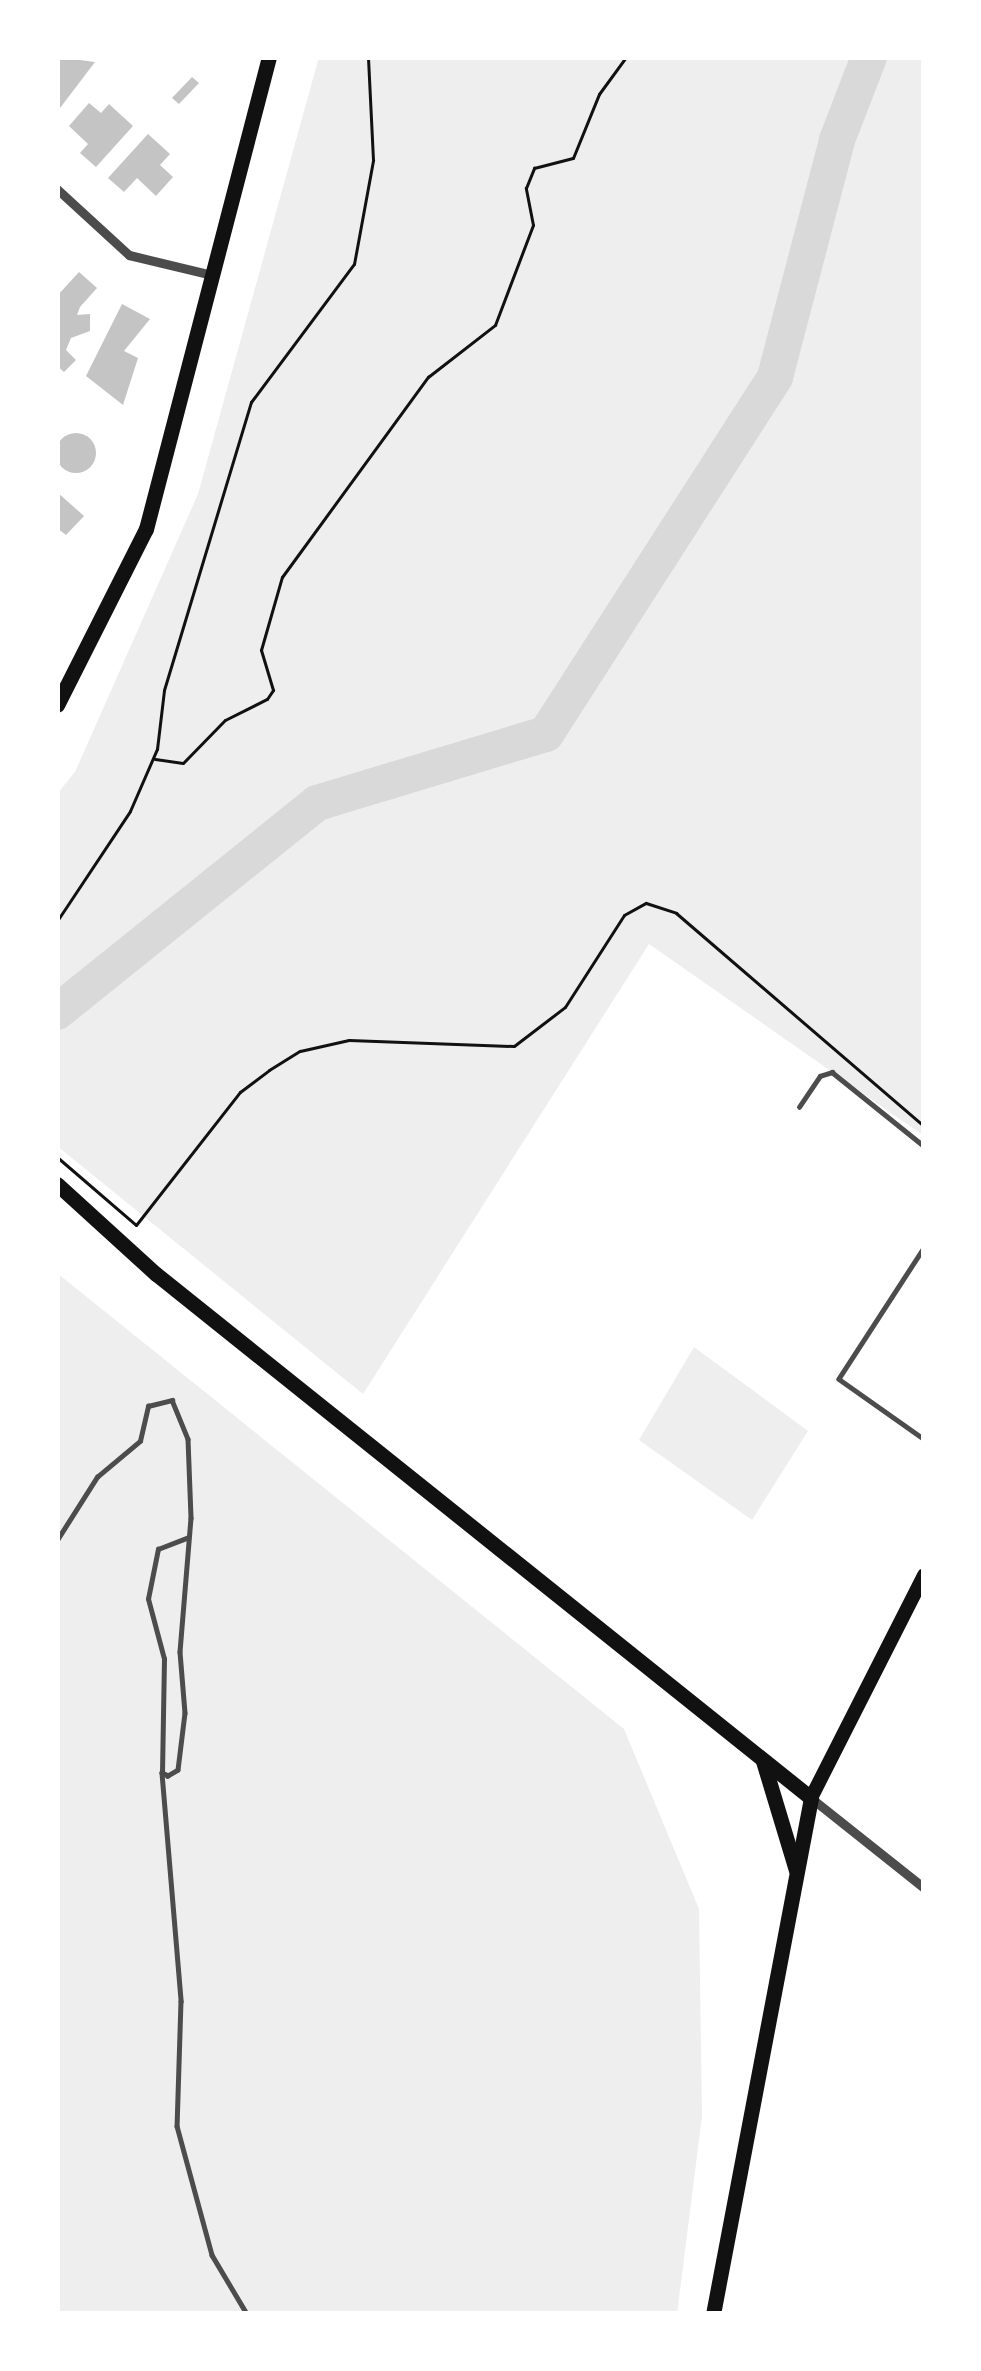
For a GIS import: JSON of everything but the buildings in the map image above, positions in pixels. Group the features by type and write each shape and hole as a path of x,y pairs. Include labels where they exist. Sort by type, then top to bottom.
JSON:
{"main road":[{"path":"57,705 146,529 268,57"},
{"path":"57,1184 812,1798"},
{"path":"713,2314 812,1798 924,1576"},
{"path":"763,1760 796,1873"}],"street":[{"path":"57,189 129,256 212,274"},
{"path":"812,1798 924,1888"}],"lane":[{"path":"799,1107 820,1076 832,1072 924,1146"},
{"path":"924,1248 839,1379 924,1439"},
{"path":"57,1540 97,1477 140,1441 148,1406 164,1398 182,1412 188,1439 188,1538 180,1652 185,1713 178,1770 162,1773"},
{"path":"188,1538 158,1550 148,1599 164,1659 162,1773 181,2001 177,2126 212,2255 248,2314"}],"path":[{"path":"57,921 130,811 153,758 174,652 251,402 354,264 374,160 368,57"},
{"path":"153,758 183,763 203,751 225,720 267,699 273,689 261,650 282,577 428,377 495,325 533,224 526,188 534,168 573,158 599,94 626,57"},
{"path":"57,1156 136,1225 231,1102 268,1070 300,1052 349,1040 514,1046 565,1006 624,915 646,903 676,913 924,1126"}],"shaded area":[{"path":"319,57 924,57 924,1136 649,944 363,1394 57,1146 57,794 75,772 198,494"},
{"path":"57,1273 624,1729 699,1909 702,2116 677,2314 57,2314"},
{"path":"694,1347 808,1431 752,1520 639,1440"}],"waterway":[{"path":"57,1012 317,803 546,734 775,377 837,140 869,57"}]}
